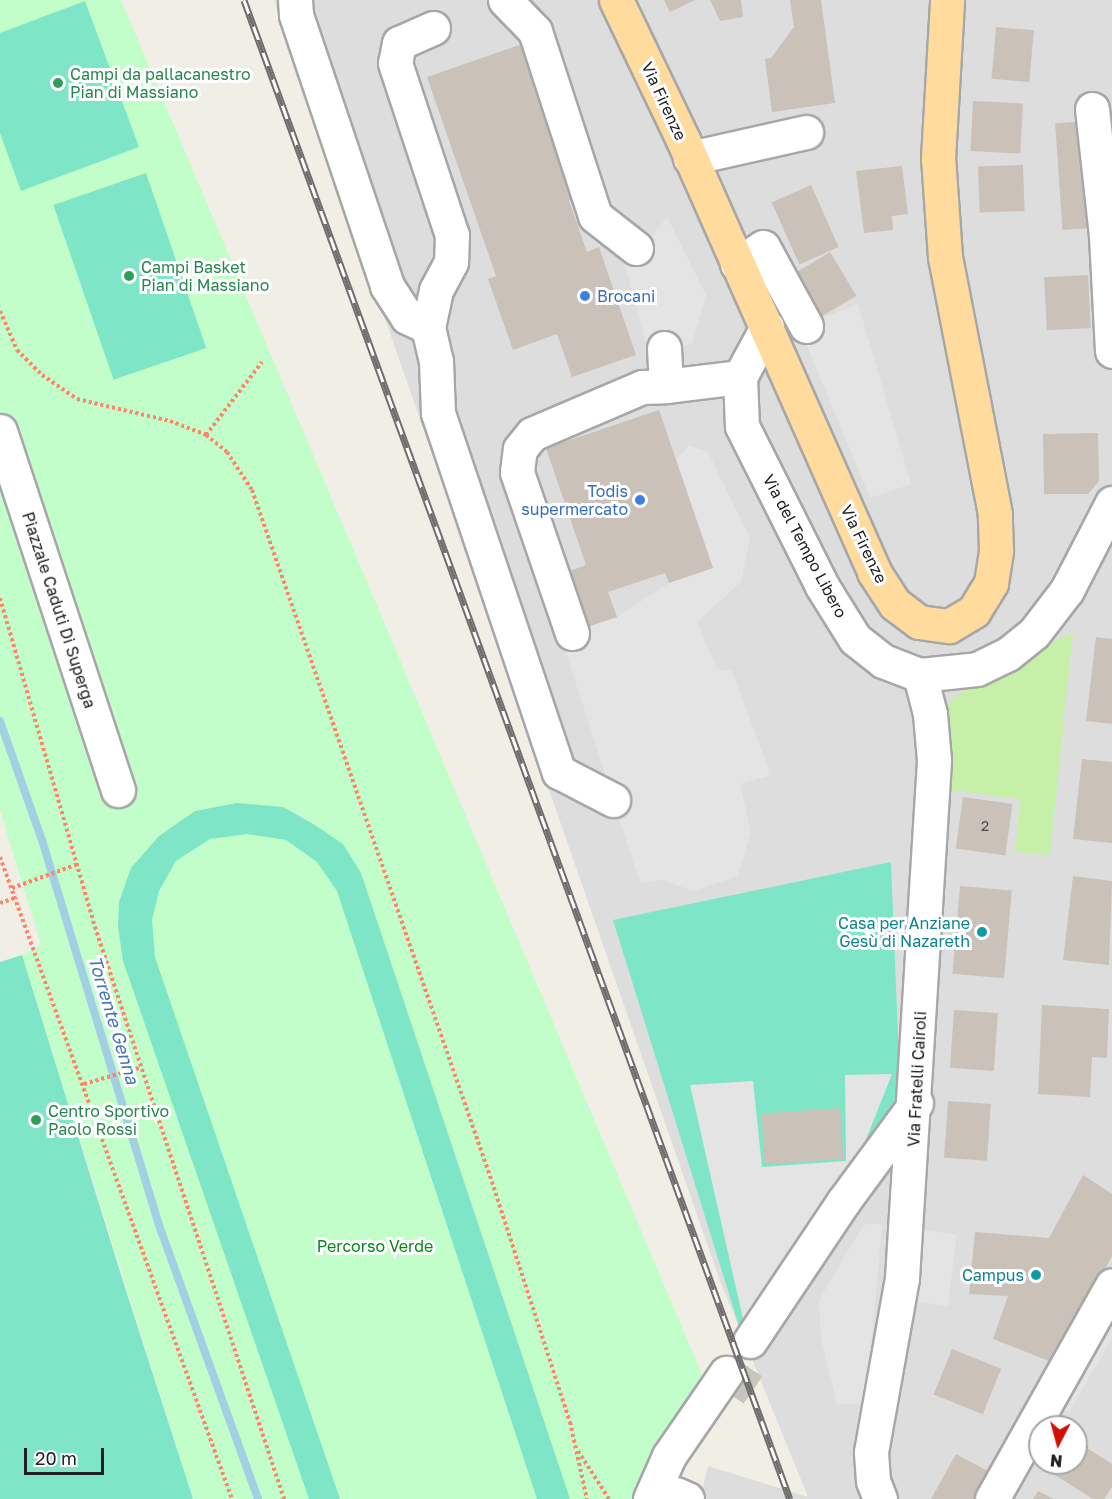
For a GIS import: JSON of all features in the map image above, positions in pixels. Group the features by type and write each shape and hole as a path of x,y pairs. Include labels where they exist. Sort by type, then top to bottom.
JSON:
{"main road":[{"name":"Via Firenze","path":"616,0 767,327 874,572 895,604 919,622 949,626 974,611 991,583 996,550 995,514 945,257 938,158 947,0"}],"street":[{"path":"295,0 296,15 387,286 407,317 428,327"},
{"path":"505,0 535,31 595,216 636,248"},
{"path":"433,28 399,43 395,63 452,235 451,262 436,290 428,327 436,361 438,414 559,772 614,800"},
{"path":"1092,109 1106,236 1112,351"},
{"path":"690,158 806,132"},
{"path":"737,264 763,247 806,326"},
{"path":"572,633 517,472 520,449 532,434 642,387 740,377 767,327"},
{"path":"664,348 666,386"},
{"name":"Via del Tempo Libero","path":"740,377 742,426 822,586 855,639 883,661 920,675 977,669 1008,654 1034,633 1067,590 1112,503"},
{"name":"Piazzale Caduti Di Superga","path":"0,431 118,790"},
{"name":"Via Fratelli Cairoli","path":"877,1490 874,1421 899,1312 915,1119 934,760 930,714 920,675"},
{"path":"672,1498 740,1367 915,1119"},
{"path":"992,1499 1112,1285"}],"path":[{"path":"0,311 17,350 42,375 77,399 170,421 206,435 227,453 252,490 490,1176 576,1448 587,1499"},
{"path":"206,435 262,362"},
{"path":"0,598 78,864 284,1499"},
{"path":"0,857 17,897 232,1499"},
{"path":"12,888 78,864"},
{"path":"0,903 17,897"},
{"path":"84,1084 142,1067"},
{"path":"576,1448 609,1499"}],"shaded area":[{"path":"274,0 1112,0 1112,1499 700,1499 708,1466 808,1497 719,1278"},
{"path":"667,217 706,295 692,344 648,350 623,258 651,238"},
{"path":"858,304 911,484 870,498 799,327"},
{"path":"689,446 708,452 750,538 741,582 697,622 717,669 732,671 771,775 740,784 751,832 738,876 693,891 663,880 640,883 561,637 617,617 669,583 713,568 676,459"},
{"path":"892,1074 865,1142 746,1332 690,1085 753,1081 762,1167 846,1161 845,1075"},
{"path":"874,1223 882,1225 866,1403 837,1404 821,1338 819,1300 863,1225"},
{"path":"922,1230 957,1234 948,1306 913,1301"},
{"path":"1112,1308 1112,1338 1069,1412 1058,1405"}],"green space":[{"name":"Percorso Verde","path":"0,0 121,0 706,1384 647,1499 193,1499 22,955 41,945 0,810"},
{"name":"Campi da pallacanestro Pian di Massiano","path":"85,1 139,147 21,191 0,133 0,33"},
{"name":"Campi Basket Pian di Massiano","path":"146,173 206,348 114,380 53,205"},
{"path":"1073,632 1050,855 1015,852 1020,799 946,790 948,703 978,681"},
{"path":"237,803 283,807 315,825 343,844 361,873 570,1499 537,1499 337,891 317,862 286,840 247,834 210,839 176,861 159,891 152,920 155,957 340,1499 309,1499 123,961 118,927 119,902 131,868 159,836 195,811"},
{"path":"891,862 901,1111 747,1352 613,920"},
{"name":"Centro Sportivo Paolo Rossi","path":"22,955 193,1499 0,1499 0,962"}],"building":[{"path":"664,0 695,0 670,12"},
{"path":"710,0 741,0 743,17 720,21"},
{"path":"790,0 821,0 835,103 772,112 765,59 771,58 794,27"},
{"path":"996,27 1034,30 1029,82 991,79"},
{"path":"528,42 582,197 569,201 587,252 599,247 636,355 572,377 557,334 513,350 488,279 496,276 427,77"},
{"path":"973,101 1023,104 1020,154 970,151"},
{"path":"1087,121 1094,228 1063,230 1055,123"},
{"path":"1023,165 1025,211 980,213 978,167"},
{"path":"902,166 908,214 892,216 893,230 864,233 856,171"},
{"path":"811,185 839,247 799,265 772,202"},
{"path":"830,252 856,296 820,317 794,274"},
{"path":"1088,275 1091,328 1047,330 1044,277"},
{"path":"659,410 713,568 669,583 665,573 608,592 617,617 581,629 562,574 586,565 546,448"},
{"path":"1098,433 1099,481 1088,494 1044,494 1043,434"},
{"path":"1096,637 1112,639 1112,724 1086,721"},
{"path":"1082,759 1112,762 1112,843 1073,839"},
{"path":"963,797 1013,804 1005,855 956,848"},
{"path":"1073,876 1112,881 1109,965 1063,960"},
{"name":"Casa per Anziane Gesù di Nazareth","path":"960,886 1012,891 1004,978 952,974"},
{"path":"1042,1005 1109,1009 1107,1058 1092,1057 1090,1097 1038,1094"},
{"path":"954,1010 998,1013 994,1071 950,1068"},
{"path":"948,1101 991,1104 987,1161 944,1158"},
{"path":"840,1108 844,1159 765,1164 761,1114"},
{"name":"Campus","path":"1083,1175 1112,1194 1112,1256 1077,1320 1059,1365 993,1339 1008,1296 969,1294 975,1232 1049,1238"},
{"path":"952,1349 1001,1369 983,1414 934,1394"},
{"path":"1088,1449 1112,1464 1112,1487 1104,1499 1093,1499 1055,1475 1088,1475"},
{"path":"956,1454 995,1475 982,1499 931,1499"},
{"path":"1038,1491 1054,1499 1033,1499"}],"waterway":[{"name":"Torrente Genna","path":"0,721 42,840 160,1228 258,1499"}],"tunnel":[{"path":"730,1394 754,1359"}],"railway":[{"path":"244,0 790,1499"}],"place":[{"name":"Campi da pallacanestro Pian di Massiano","path":"58,83"},
{"name":"Campi Basket Pian di Massiano","path":"129,276"},
{"name":"Brocani","path":"585,296"},
{"name":"Todis supermercato","path":"640,500"},
{"name":"Casa per Anziane Gesù di Nazareth","path":"982,932"},
{"name":"Centro Sportivo Paolo Rossi","path":"36,1120"},
{"name":"Campus","path":"1036,1275"}]}
